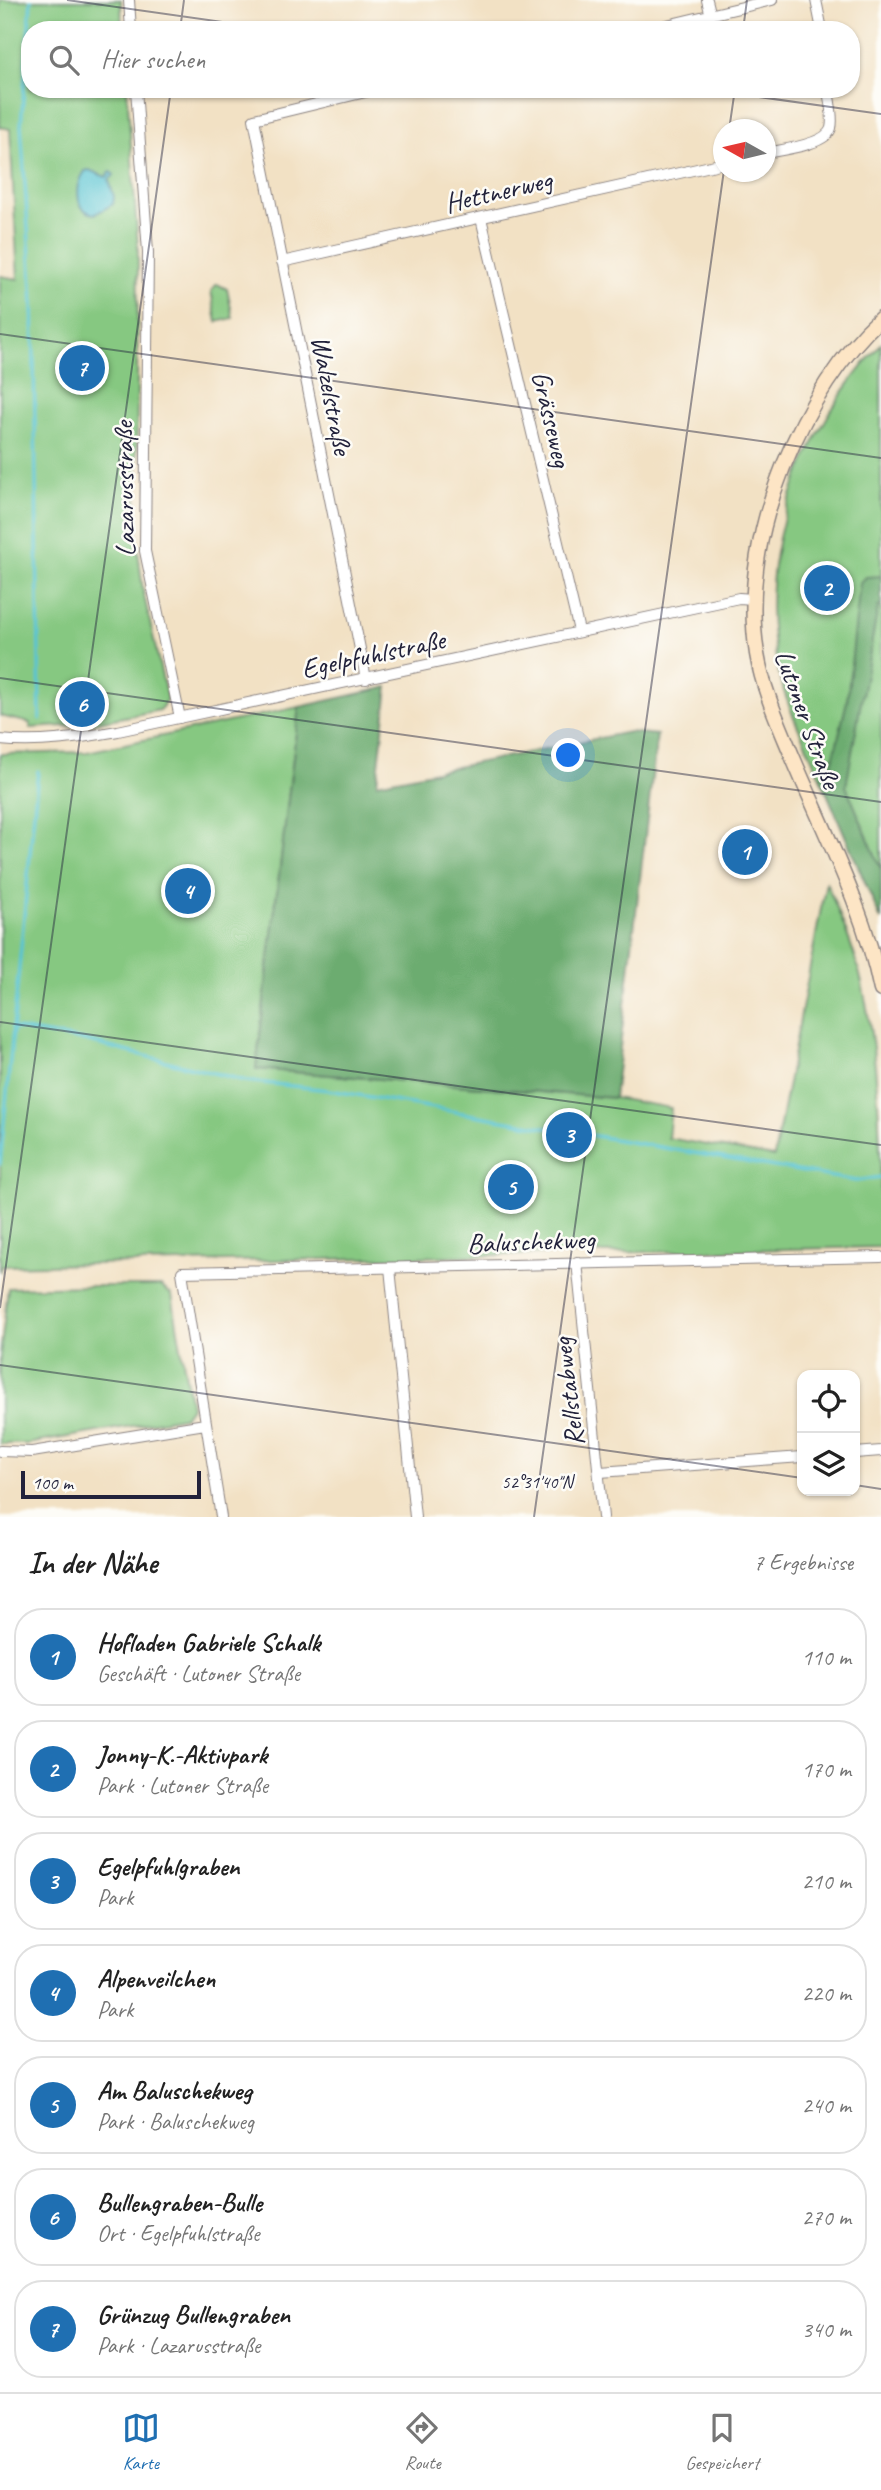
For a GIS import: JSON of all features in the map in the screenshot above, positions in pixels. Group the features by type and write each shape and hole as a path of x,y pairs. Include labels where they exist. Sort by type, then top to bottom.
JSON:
{"street":[{"path":"129,0 130,21"},
{"path":"707,0 711,16"},
{"path":"688,21 772,0"},
{"path":"816,0 820,21"},
{"name":"Lazarusstraße","path":"137,98 148,252 145,551 180,718"},
{"name":"Walzelstraße","path":"342,98 254,119 366,679"},
{"path":"776,151 820,141 829,133 832,127 829,98"},
{"name":"Hettnerweg","path":"282,262 713,165"},
{"name":"Grässeweg","path":"481,218 579,631"},
{"name":"Lutoner Straße","path":"881,318 828,382 793,444 764,529 753,599 757,654 768,695 865,929 881,990"},
{"name":"Egelpfuhlstraße","path":"0,740 68,740 366,679 738,598 753,599"},
{"name":"Baluschekweg","path":"205,1424 182,1272 881,1257"},
{"name":"Rellstabweg","path":"577,1262 603,1517"},
{"path":"390,1268 415,1517"},
{"path":"0,1451 32,1452 205,1424 221,1517"},
{"path":"860,1453 881,1451"},
{"path":"600,1472 797,1457"}],"green space":[{"path":"0,0 121,0 122,21 21,21 21,98 128,98 138,247 136,535 143,591 167,699 160,710 82,725 30,728 30,723 0,716 0,276 18,279 10,129 0,127"},
{"path":"217,284 227,289 233,318 217,322 211,291"},
{"path":"881,344 881,920 788,702 778,668 772,625 772,581 779,538 791,495 808,453 829,414"},
{"path":"881,576 881,606 878,607 846,786 881,869 881,920 820,777 832,764 847,701 860,583 866,577"},
{"path":"388,687 377,783 629,732 657,735 614,1098 256,1069 299,707"},
{"path":"299,707 256,1069 614,1098 671,1108 668,1138 774,1157 826,882 855,956 866,1000 878,1106 881,1247 1,1266 0,1272 0,754 87,752"},
{"path":"161,1286 172,1295 191,1407 184,1417 27,1444 0,1444 0,1356 8,1288"}],"water":[{"path":"85,171 106,177 111,172 114,175 109,180 114,197 113,204 95,214 83,208 78,197 79,184"}],"waterway":[{"path":"29,21 31,0"},
{"path":"23,98 21,125 33,302 40,719"},
{"path":"0,1164 38,771"},
{"path":"12,1028 77,1039 246,1081 329,1090 856,1181 881,1177"}],"place":[{"name":"Grünzug Bullengraben","path":"82,368"},
{"name":"Jonny-K.-Aktivpark","path":"827,588"},
{"name":"Bullengraben-Bulle","path":"82,704"},
{"name":"Hofladen Gabriele Schalk","path":"745,852"},
{"name":"Alpenveilchen","path":"188,891"},
{"name":"Egelpfuhlgraben","path":"569,1135"},
{"name":"Am Baluschekweg","path":"511,1187"}]}
